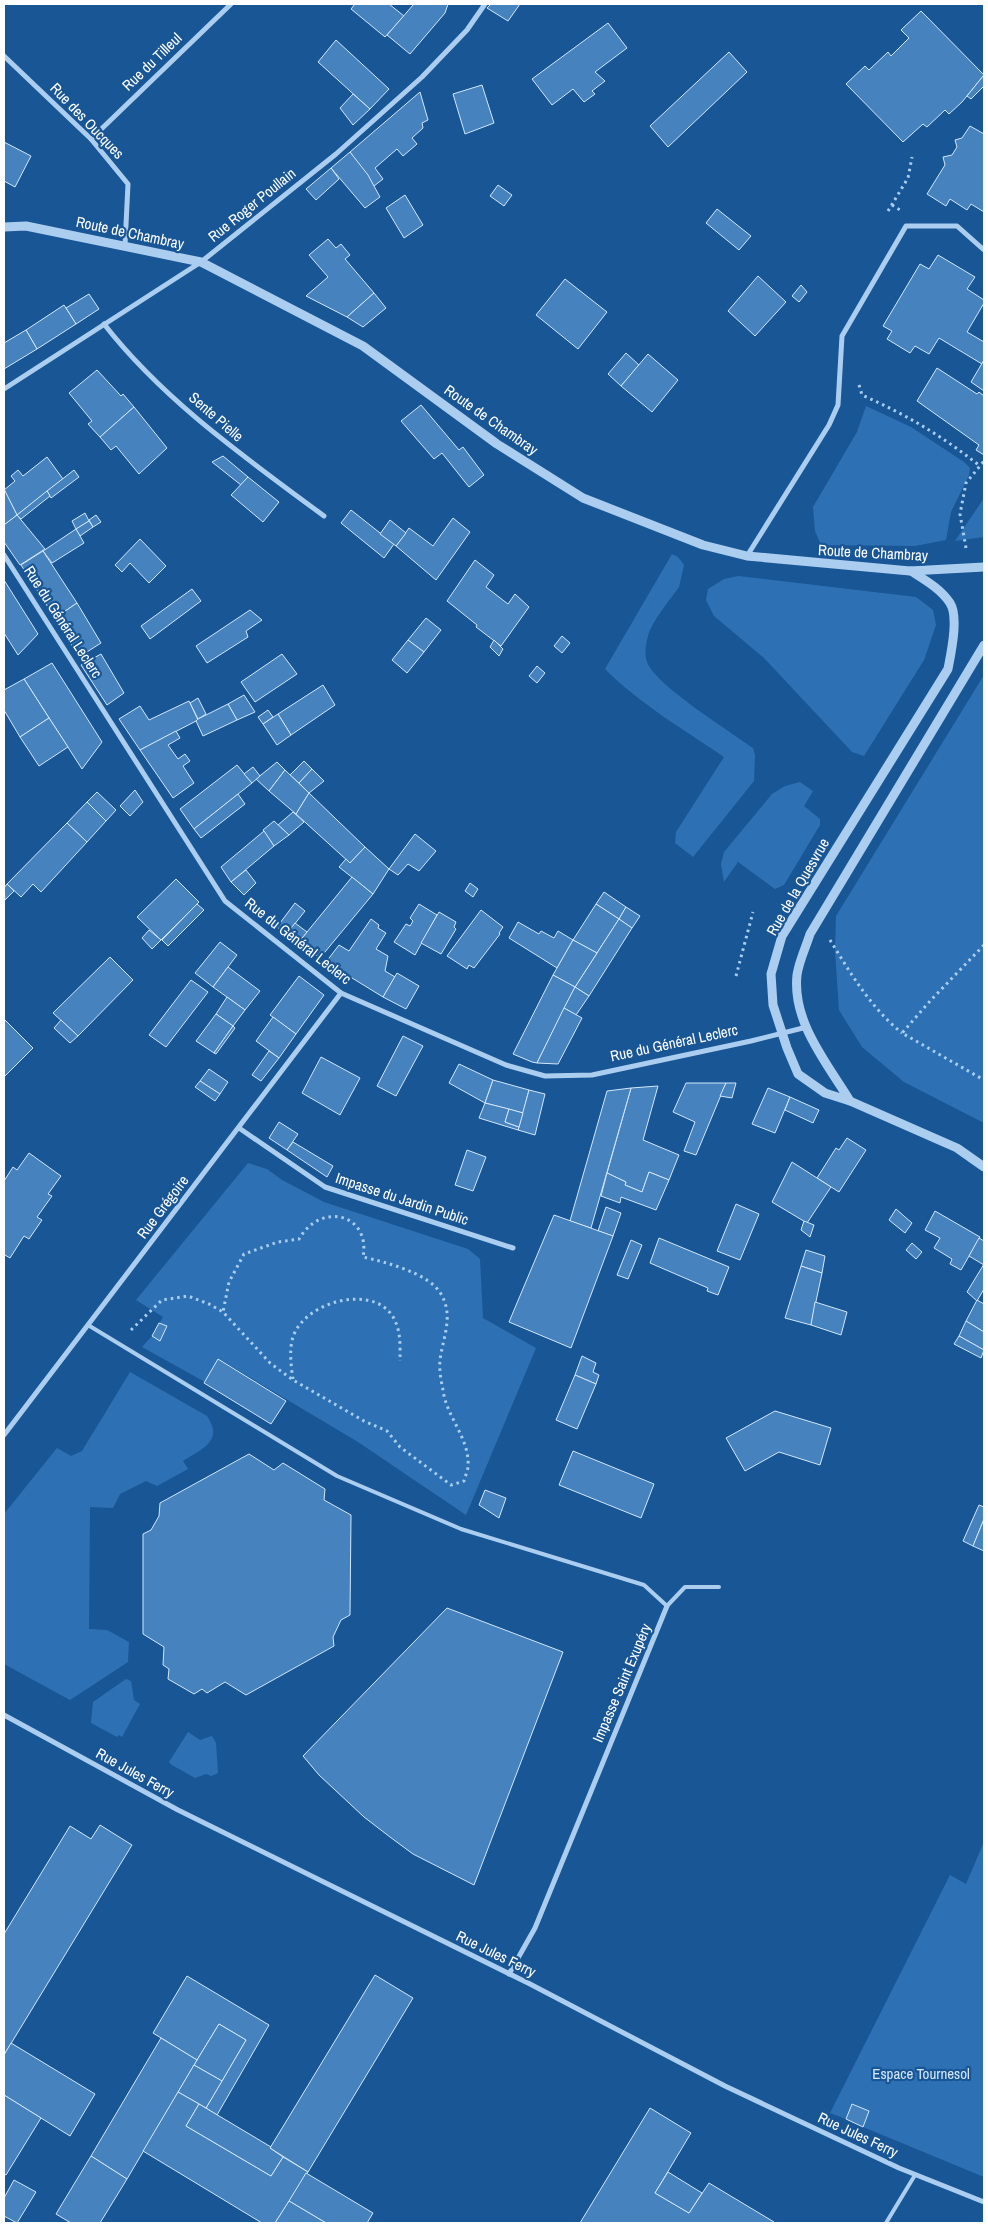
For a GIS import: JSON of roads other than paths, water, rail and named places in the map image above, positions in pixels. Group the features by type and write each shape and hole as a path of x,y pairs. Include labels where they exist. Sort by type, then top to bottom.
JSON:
{"street":[{"name":"Rue du Tilleul","path":"91,139 231,4"},
{"name":"Rue Roger Poullain","path":"4,389 201,262 336,154 422,78 467,30 485,4"},
{"name":"Rue des Oucques","path":"4,56 91,139 128,184 126,245"},
{"name":"Route de Chambray","path":"4,227 26,226 126,245 201,262 363,346 497,444 584,498 703,546 747,556 910,571 984,569"},
{"path":"747,556 829,425 838,405 842,336 906,226 957,226 984,250"},
{"name":"Sente Pielle","path":"104,324 125,350 214,435 324,516"},
{"name":"Rue du Général Leclerc","path":"4,555 225,901 341,993 357,1002 506,1065 546,1076 592,1075 807,1027"},
{"name":"Rue de la Quesvrue","path":"850,1101 826,1093 798,1074 782,1034 774,1005 771,974 782,936 948,668 954,638 951,604 932,585 910,571"},
{"path":"984,645 810,934 797,975 800,1013 818,1050 850,1101 957,1148 984,1167"},
{"name":"Rue Grégoire","path":"4,1435 341,993"},
{"name":"Impasse du Jardin Public","path":"239,1128 325,1187 513,1248"},
{"name":"Impasse Saint Exupéry","path":"509,1974 535,1928 668,1606"},
{"name":"Rue Jules Ferry","path":"4,1715 178,1810 509,1974 726,2086 915,2175 984,2202"}],"lane":[{"path":"88,1325 336,1476 460,1529 644,1585 668,1606 685,1587 719,1587"},
{"path":"886,2223 915,2175"}],"park label":[{"name":"Espace Tournesol","path":"921,2074"}]}
